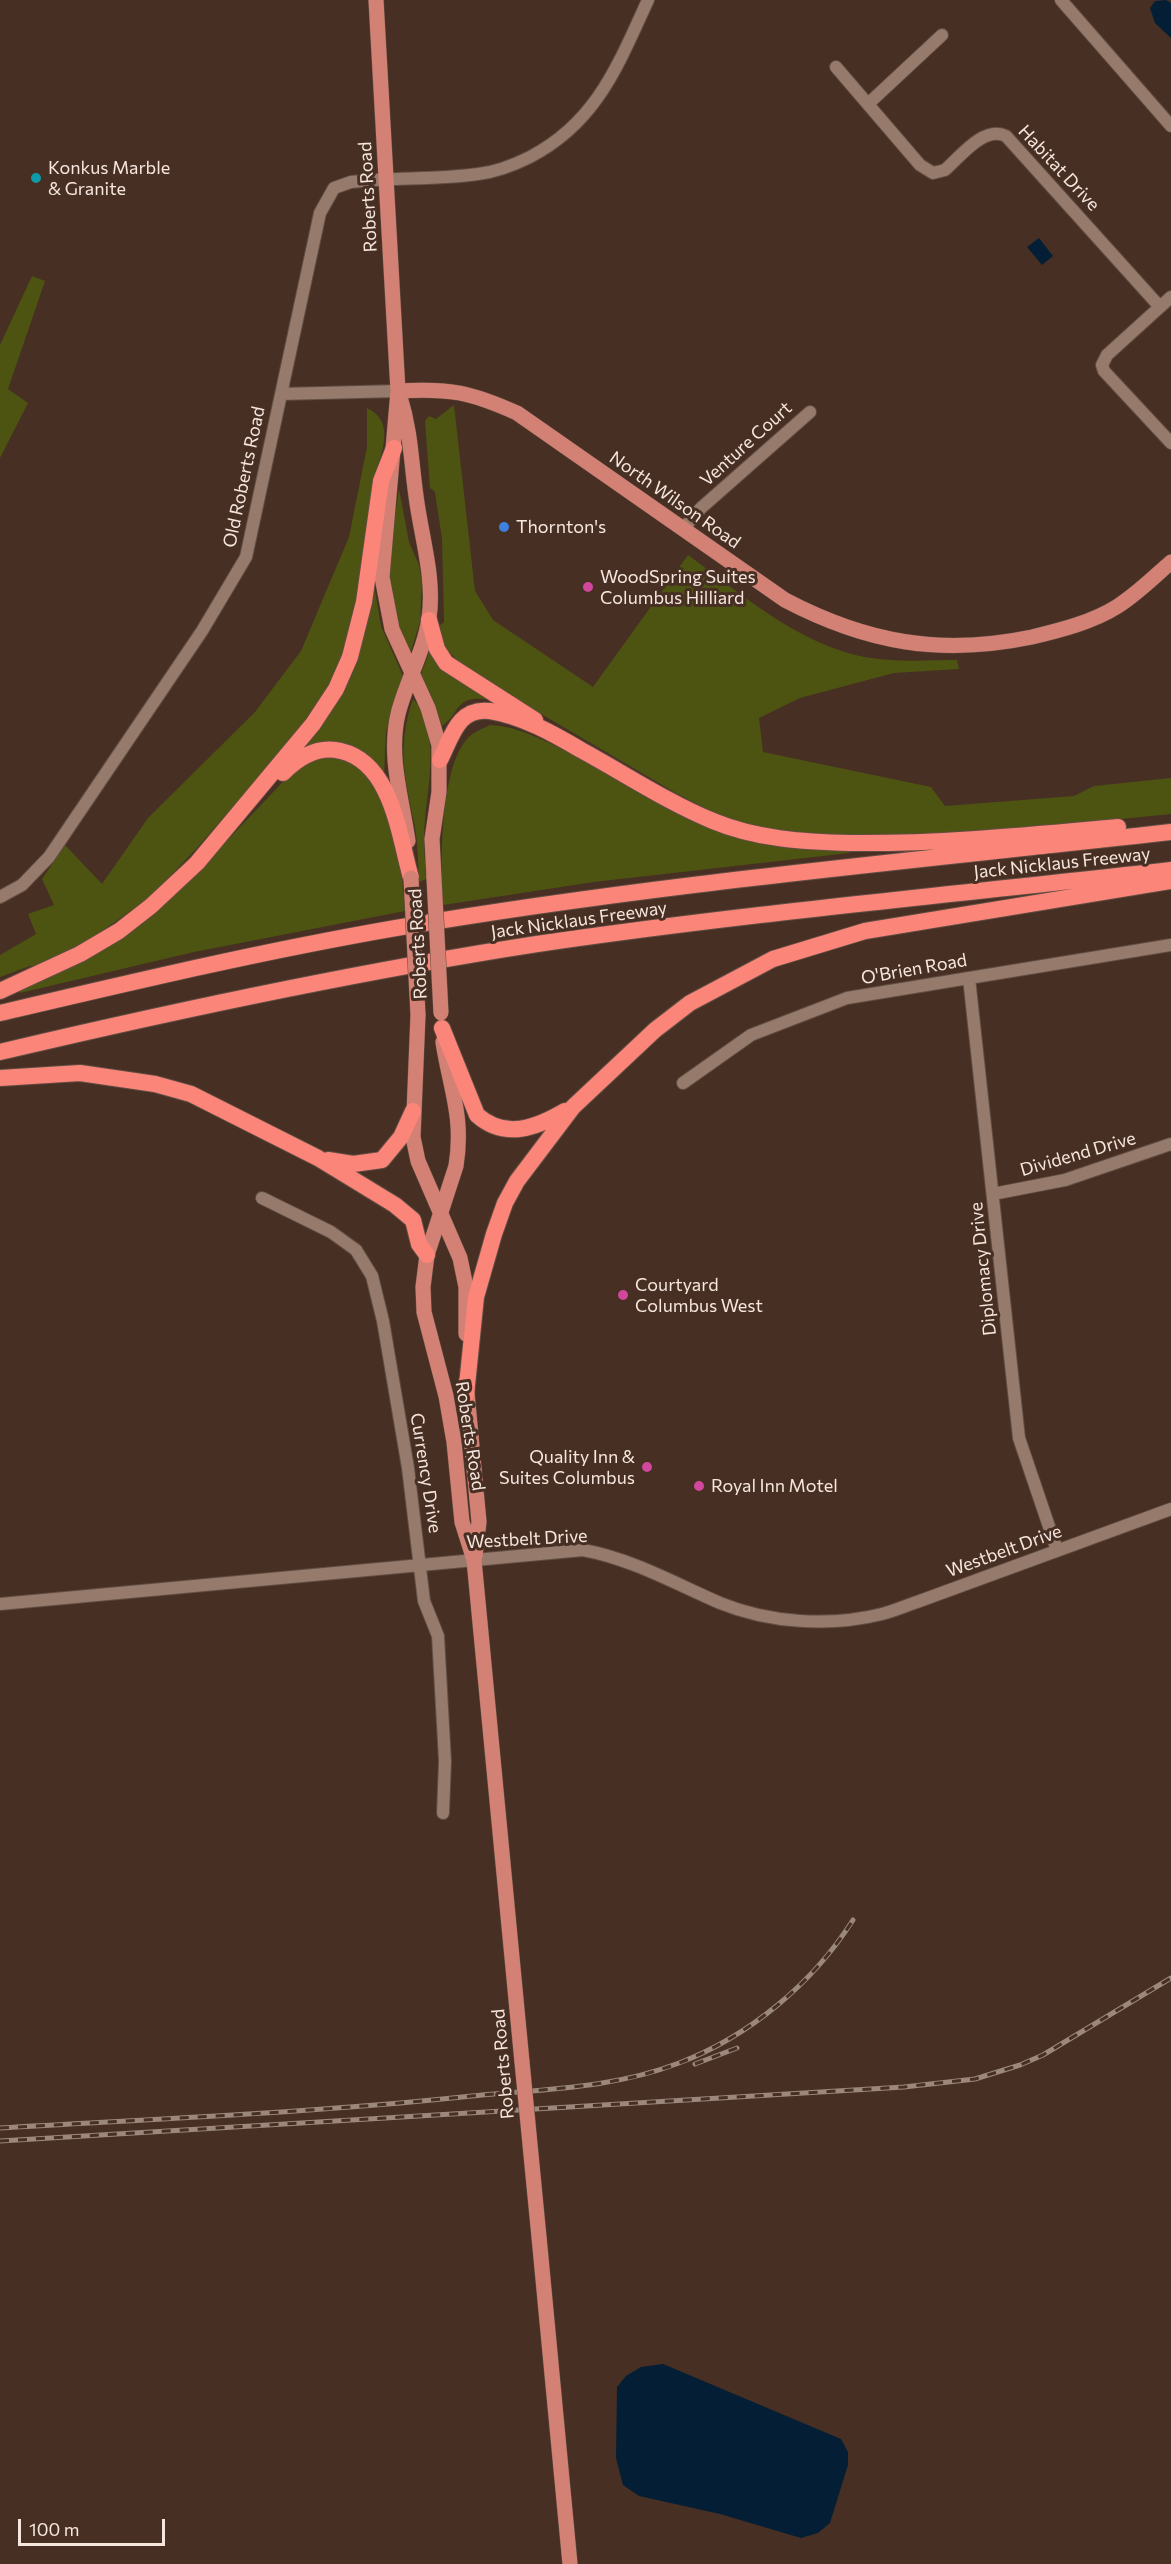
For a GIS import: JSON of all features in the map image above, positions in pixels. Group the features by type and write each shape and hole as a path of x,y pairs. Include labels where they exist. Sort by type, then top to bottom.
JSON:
{"highway":[{"path":"0,991 80,954 119,931 151,906 197,863 321,713 336,689 350,657 364,602 381,481 394,448"},
{"path":"429,620 437,649 447,663 511,703 562,739"},
{"path":"440,759 460,720 465,714 478,711 504,715 562,739 712,820 765,836 817,842 886,843 1171,825"},
{"path":"257,793 296,761 311,753 333,749 356,756 371,768 387,797 411,878"},
{"name":"Jack Nicklaus Freeway","path":"0,1013 200,966 396,928 492,913 702,884 1171,832"},
{"name":"Jack Nicklaus Freeway","path":"0,1052 203,1004 402,966 540,944 708,922 1171,870"},
{"path":"466,1395 476,1298 505,1203 517,1181 573,1107 639,1044 690,1003 773,959 817,944 888,927 1171,881"},
{"path":"442,1020 477,1115 486,1123 498,1128 529,1129 573,1107"},
{"path":"0,1078 80,1074 155,1084 191,1094 318,1158 394,1205 413,1220 420,1244 427,1255"},
{"path":"318,1158 353,1164 382,1160 401,1137 412,1111"}],"main road":[{"name":"Roberts Road","path":"376,0 398,392 382,577 392,629 433,720 440,759 432,839 434,878 442,1020 460,1131 456,1166 427,1255 423,1287 424,1312 446,1396 462,1522 474,1560 570,2564"},
{"name":"North Wilson Road","path":"398,392 441,389 459,392 477,396 517,413 785,600 818,618 863,634 913,644 984,645 1063,629 1118,606 1171,562"},
{"name":"Roberts Road","path":"398,392 410,428 416,497 429,579 429,620 398,715 394,764 405,818 411,878 418,1015 418,1062 412,1111 413,1137 418,1161 457,1249 465,1280 466,1395 479,1522 474,1560"}],"street":[{"name":"Old Roberts Road","path":"0,897 22,885 49,857 202,631 246,557 323,203 334,188 343,184 481,174 520,162 553,145 582,119 605,88 648,0"},
{"path":"1061,0 1171,126"},
{"path":"868,104 942,35"},
{"name":"Habitat Drive","path":"836,67 920,165 933,173 945,170 986,135 997,133 1006,136 1160,307"},
{"path":"1170,439 1104,371 1102,365 1107,355 1171,297"},
{"name":"North Wilson Road","path":"281,394 398,392"},
{"name":"Venture Court","path":"683,529 701,508 810,412"},
{"name":"O'Brien Road","path":"683,1083 751,1035 847,998 1171,945"},
{"name":"Diplomacy Drive","path":"969,978 1019,1438 1057,1550"},
{"name":"Dividend Drive","path":"993,1194 1065,1180 1171,1144"},
{"name":"Currency Drive","path":"262,1198 331,1232 356,1250 372,1276 397,1402 424,1601 438,1636 445,1761 443,1813"},
{"name":"Westbelt Drive","path":"0,1604 583,1550 612,1555 740,1610 786,1620 829,1621 884,1613 1171,1509"}],"green space":[{"path":"32,276 45,281 8,389 28,403 0,458 0,345"},
{"path":"454,405 475,591 493,620 593,687 688,555 778,620 827,646 879,659 957,660 959,669 894,673 800,698 759,718 763,752 931,787 945,806 1074,796 1094,786 1171,778 1171,814 1022,829 926,835 830,835 759,828 725,818 676,793 466,670 444,646 440,625 444,622 442,539 435,492 430,488 425,421 429,416 436,419"},
{"path":"367,408 381,420 384,443 377,469 354,618 345,651 331,682 292,739 196,849 150,897 85,943 44,965 30,966 0,977 0,955 36,934 28,914 54,905 42,879 65,845 102,884 148,818 255,712 301,651 349,537 367,447"},
{"path":"399,489 409,542 419,565 422,582 420,622 411,651 394,614 391,593 391,551"},
{"path":"374,585 381,626 403,676 386,732 384,776 376,764 299,751"},
{"path":"430,650 491,700 479,699 465,702 442,726 421,674"},
{"path":"413,699 422,711 427,725 431,757 424,826 426,879 419,882 416,837 404,760 405,731"},
{"path":"490,725 513,729 538,738 672,811 696,821 849,848 849,853 594,882 443,905 442,843 451,772 458,753 467,739"},
{"path":"330,756 346,760 362,769 378,791 391,824 402,878 405,911 194,952 20,993 19,989 154,913 182,888 297,767 313,758"}],"water":[{"path":"1166,0 1171,3 1171,38 1155,23 1150,8 1155,1"},
{"path":"1039,238 1053,256 1042,265 1027,247"},
{"path":"663,2364 841,2439 848,2452 848,2465 830,2523 818,2533 801,2538 720,2514 639,2496 623,2485 616,2458 617,2387 626,2376 641,2367"}],"railway":[{"path":"0,2128 347,2107 572,2087 626,2079 653,2072 705,2052 755,2022 799,1986 819,1965 853,1920"},
{"path":"0,2141 904,2087 975,2079 1043,2055 1171,1978"},
{"path":"695,2064 737,2048"}],"place":[{"name":"Konkus Marble & Granite","path":"36,178"},
{"name":"Thornton's","path":"504,527"},
{"name":"WoodSpring Suites Columbus Hilliard","path":"588,587"},
{"name":"Courtyard Columbus West","path":"623,1295"},
{"name":"Quality Inn & Suites Columbus","path":"647,1467"},
{"name":"Royal Inn Motel","path":"699,1486"}]}
